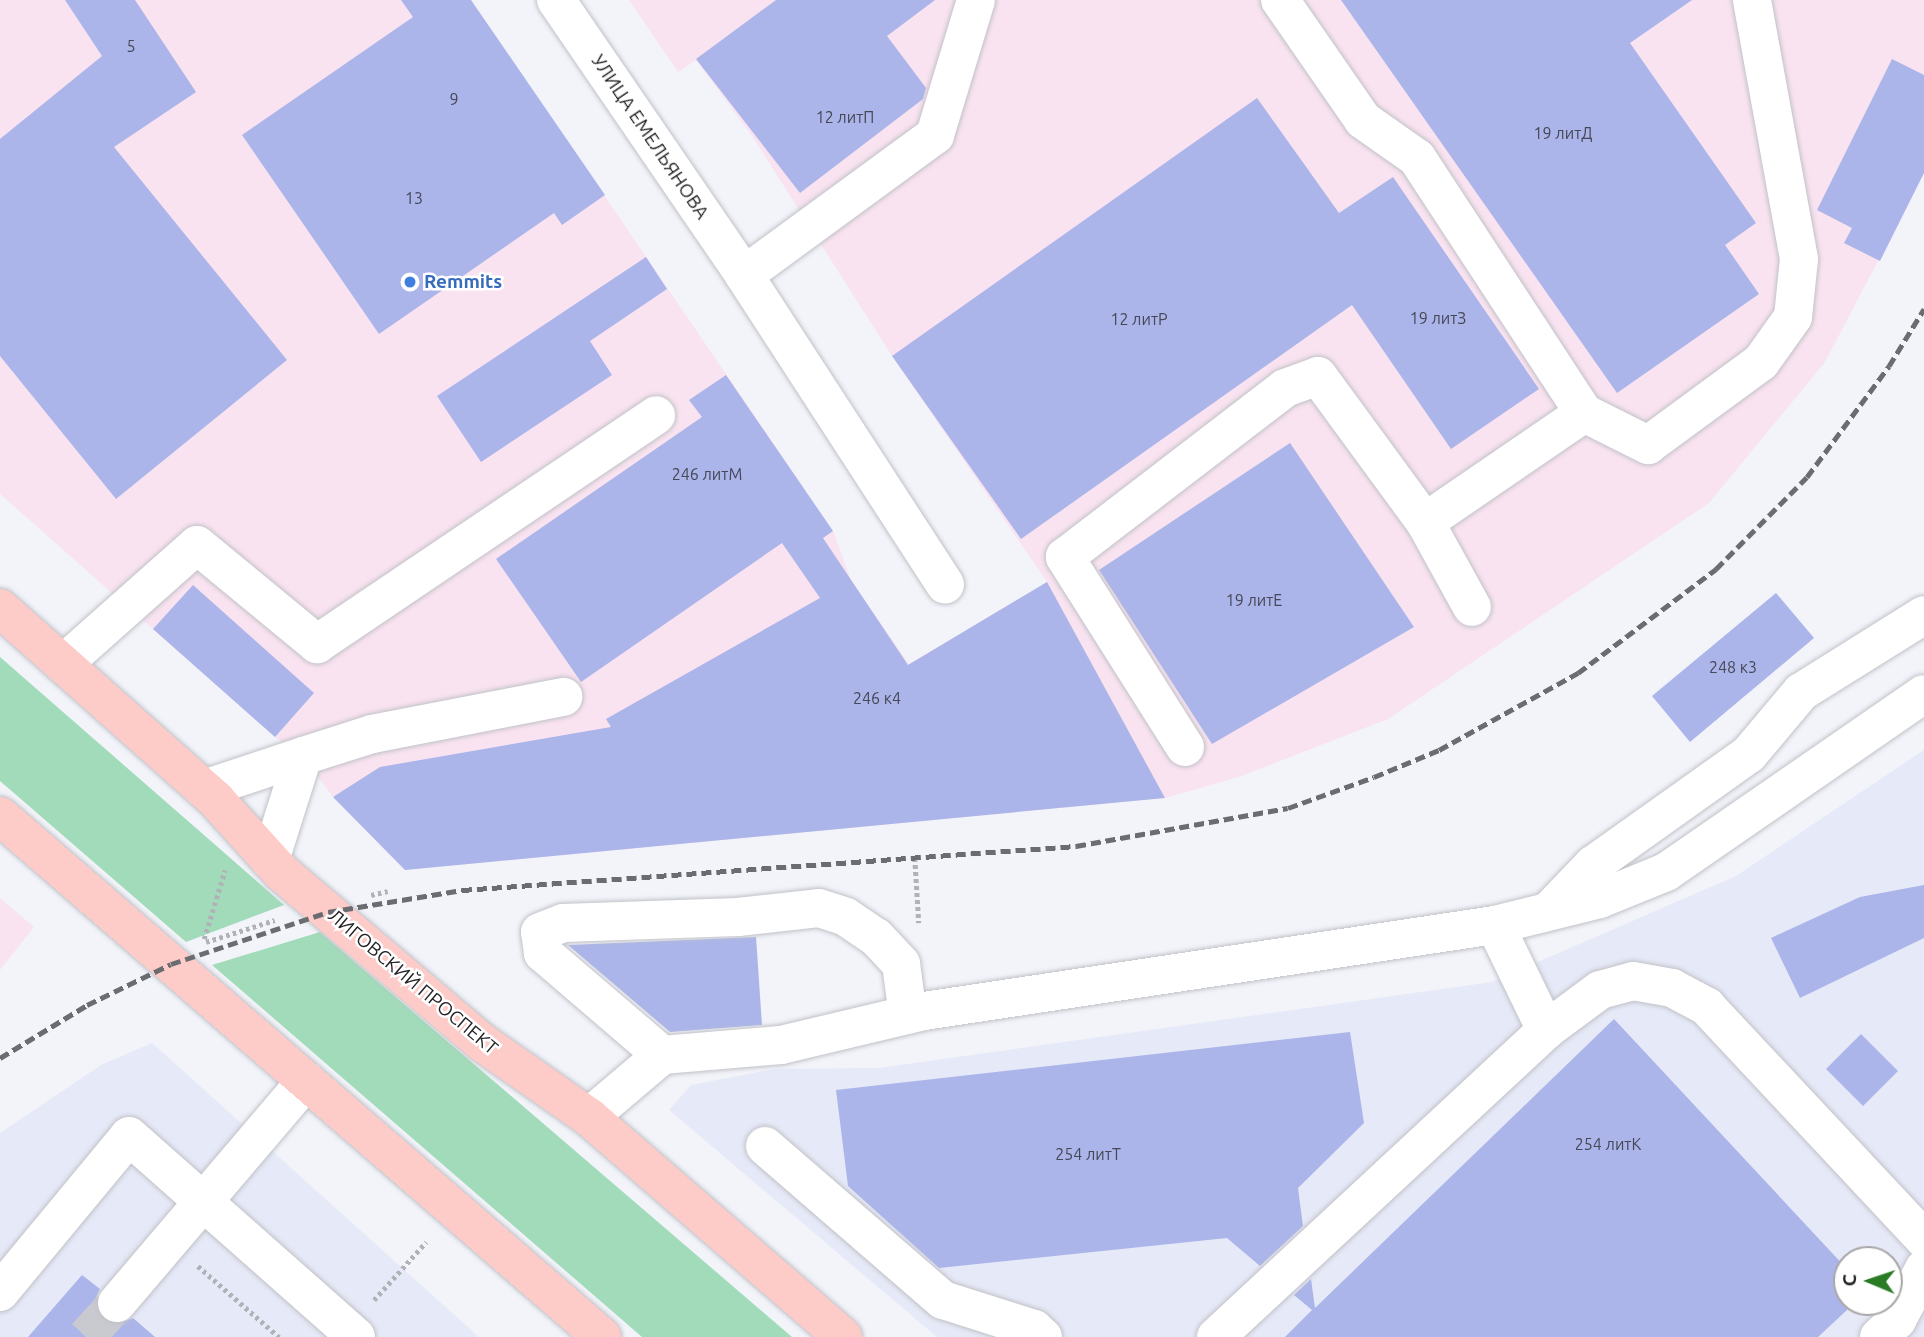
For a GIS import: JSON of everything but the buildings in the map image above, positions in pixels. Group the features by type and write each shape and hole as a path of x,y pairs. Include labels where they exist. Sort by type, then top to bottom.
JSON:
{"main road":[{"name":"ЛИГОВСКИЙ ПРОСПЕКТ","path":"0,608 204,789 270,860 320,906 480,1041 589,1117 843,1337"},
{"path":"0,816 602,1337"}],"street":[{"name":"УЛИЦА ЕМЕЛЬЯНОВА","path":"556,0 744,275 945,585"},
{"path":"744,275 935,135 976,0"},
{"path":"1280,0 1363,120 1417,158 1584,412 1648,445 1761,362 1793,317 1799,259 1752,0"},
{"path":"1185,747 1065,557 1285,388 1318,376 1425,522 1472,607"},
{"path":"1425,522 1584,412"},
{"path":"63,664 197,545 317,644 656,415"},
{"path":"1549,911 1593,865 1749,754 1801,692 1924,615"},
{"path":"589,1117 662,1055 781,1045 908,1015 1495,925 1601,899 1666,872 1924,694"},
{"path":"204,789 372,734 563,698"},
{"path":"270,860 303,755"},
{"path":"662,1055 543,953 540,932 563,923 738,917 820,908 846,917 876,937 901,964 908,1015"},
{"path":"1495,925 1546,1030"},
{"path":"1216,1337 1546,1030 1600,990 1633,981 1672,988 1706,1007 1924,1239"},
{"path":"117,1303 201,1200 306,1081"},
{"path":"0,1292 129,1136 352,1333"},
{"path":"765,1146 943,1300 1034,1329 1043,1337"},
{"path":"1879,1337 1897,1320 1924,1269"}],"path":[{"path":"235,821 203,943 320,906 388,891"},
{"path":"169,1239 279,1337"},
{"path":"352,1333 426,1242"}],"shaded area":[{"path":"0,0 471,0 833,531 851,580 909,664 1047,582 892,356 752,136 696,60 678,72 629,0 1924,0 1924,173 1825,362 1709,503 1388,719 1239,777 1165,798 405,870 333,797 303,756 275,737 0,494"},
{"path":"1924,750 1924,1337 937,1337 669,1110 691,1085 775,1069 879,1068 1492,982 1736,876"},
{"path":"0,898 34,927 0,970"},
{"path":"152,1043 479,1337 0,1337 0,1133 101,1065"}],"green space":[{"path":"0,657 284,905 186,942 0,781"},
{"path":"320,932 792,1337 642,1337 212,965"}],"tunnel":[{"path":"86,1337 117,1303"}],"railway":[{"path":"0,1058 87,1005 171,964 328,912 462,890 1076,846 1288,808 1374,777 1439,750 1578,673 1716,569 1807,477 1889,366 1924,309"}],"place":[{"name":"Remmits","path":"410,282"}]}
